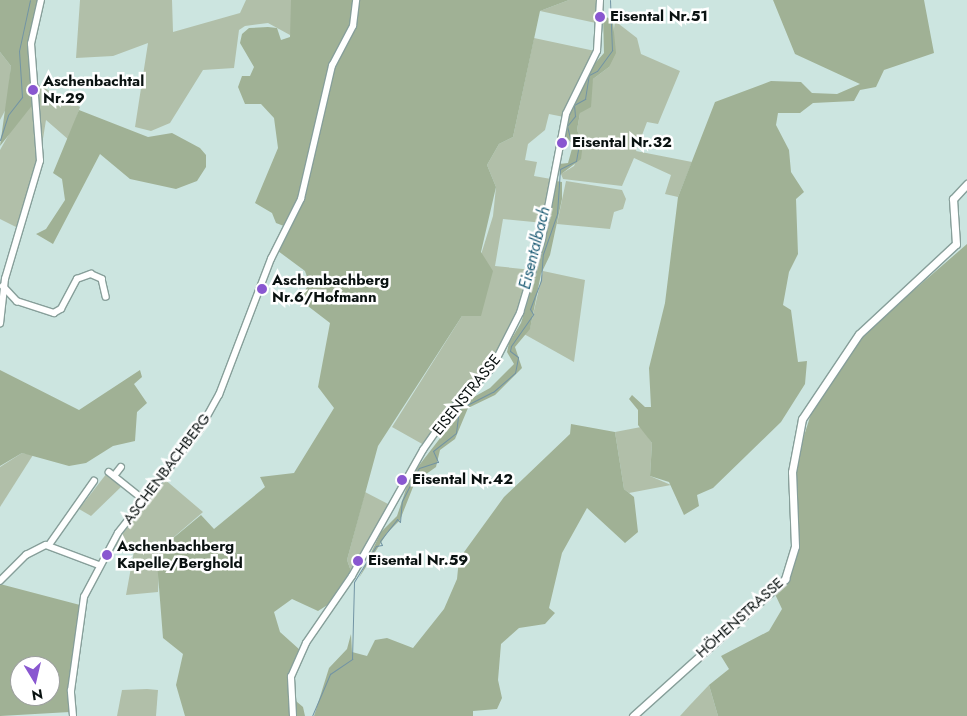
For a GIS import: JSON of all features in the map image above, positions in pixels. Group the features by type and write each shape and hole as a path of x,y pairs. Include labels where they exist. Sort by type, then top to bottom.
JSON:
{"street":[{"path":"0,324 3,286 40,166 31,44 41,0"},
{"name":"ASCHENBACHBERG","path":"73,716 71,691 78,623 84,597 99,565 143,499 205,422 239,351 268,267 301,199 332,66 353,26 356,0"},
{"name":"EISENSTRASSE","path":"293,716 293,670 352,576 423,450 451,410 492,368 520,313 542,239 566,114 597,51 600,0"},
{"name":"HÖHENSTRASSE","path":"633,716 785,578 795,546 792,472 802,419 859,334 956,244 954,196 967,184"},
{"path":"3,286 17,301 54,312 61,309 77,279 91,274 102,279 106,297"},
{"path":"120,466 112,474 143,499"},
{"path":"0,581 26,554 49,545 94,482"},
{"path":"49,545 99,565"}],"green space":[{"path":"0,0 40,0 31,34 34,103 0,146 11,66 0,52"},
{"path":"80,0 172,0 173,32 240,13 246,0 291,0 293,28 290,35 268,23 245,26 239,30 234,68 203,70 170,123 151,131 135,127 148,43 113,56 76,58"},
{"path":"291,0 569,0 540,11 513,137 499,144 487,165 496,187 481,252 493,271 481,316 462,316 378,446 347,560 352,574 329,604 318,611 292,599 274,612 280,632 300,650 289,685 290,696 303,707 305,716 185,716 176,685 183,654 163,638 157,562 160,549 201,515 214,529 265,487 260,477 294,473 334,408 318,387 330,323 300,300 309,283 305,271 278,251 289,228 276,223 272,213 255,203 278,148 274,118 261,104 245,104 238,87 242,76 250,76 254,67 240,43 242,34 249,28 268,27 277,28 281,40 290,37"},
{"path":"569,0 598,0 596,23 540,11"},
{"path":"773,0 924,0 934,53 884,70 876,87 860,90 854,101 813,103 800,113 778,113 776,125 789,150 791,172 804,192 796,199 798,254 789,272 783,305 791,310 798,362 807,361 805,384 781,422 713,488 697,495 699,506 684,515 669,482 650,476 652,443 638,425 638,410 629,399 632,395 645,407 651,407 649,368 665,303 678,197 715,102 771,81 801,82 812,93 837,94 860,84 795,54"},
{"path":"603,14 613,22 616,53 609,67 593,79 591,107 580,113 577,130 583,143 581,159 560,175 559,164 568,163 573,145 564,134 569,109 589,70 604,53"},
{"path":"615,21 637,38 641,54 680,71 658,124 647,122 636,151 692,162 678,197 665,194 671,175 634,158 622,186 563,179 561,174 574,166 583,144 577,130 580,113 593,79 609,67"},
{"path":"534,38 595,51 564,117 549,114 545,130 528,144 525,160 537,162 534,176 551,179 544,223 503,219 495,266 532,270 519,312 491,368 424,445 392,427 462,316 493,216 496,187 487,165 499,144 513,137"},
{"path":"0,52 11,66 7,107 0,120"},
{"path":"37,84 80,107 69,140 46,120 42,145"},
{"path":"34,103 39,161 18,228 0,219 0,150 18,118"},
{"path":"79,110 148,137 172,133 200,148 206,155 206,167 197,181 176,189 130,179 100,154 53,244 36,234 46,229 65,200 62,179 53,173"},
{"path":"556,181 562,182 562,199 550,255 541,274 530,329 515,347 522,368 495,395 468,408 455,439 440,450 436,467 415,482 400,520 387,533 359,578 381,532 397,516 410,477 448,428 454,408 490,388 514,364 507,352 509,343 521,323 536,274"},
{"path":"566,181 622,190 626,199 623,209 614,212 610,229 557,224"},
{"path":"967,244 967,716 718,716 709,685 729,669 721,656 769,631 782,609 774,592 787,583 795,562 797,458 815,401 868,330"},
{"path":"543,271 585,280 574,362 524,334 530,328"},
{"path":"0,370 79,410 140,370 142,377 134,384 147,403 137,412 135,441 113,446 86,463 69,466 22,453 0,466"},
{"path":"571,424 615,432 624,489 634,497 638,532 625,543 587,508 562,553 549,608 555,613 545,624 519,628 501,644 498,680 502,698 497,709 473,711 473,716 314,716 329,668 347,649 351,634 352,652 367,656 375,640 387,638 413,648 444,609 457,579 459,559 504,497 570,434"},
{"path":"641,427 652,443 650,476 671,485 629,493 624,489 615,432"},
{"path":"22,453 33,455 0,507 0,467"},
{"path":"107,473 122,486 91,516 79,509"},
{"path":"163,478 203,512 160,549 158,592 126,595 134,551 114,546"},
{"path":"365,492 390,505 352,574 347,560"},
{"path":"0,584 80,605 70,712 0,716"},
{"path":"709,685 718,716 680,716 690,705"},
{"path":"122,690 158,690 156,716 117,716"}],"waterway":[{"path":"0,140 8,115 22,97 19,51 30,0"},
{"name":"Eisentalbach","path":"312,716 330,674 352,659 354,582 376,546 382,545 380,541 397,519 400,522 402,501 419,468 438,462 433,451 456,433 459,409 493,392 515,373 518,357 510,351 511,346 533,314 530,309 541,280 543,254 557,214 560,169 576,161 579,144 570,138 567,126 575,116 574,105 585,99 589,75 597,71 612,50 610,0"}],"place":[{"name":"Eisental Nr.51","path":"600,17"},
{"name":"Aschenbachtal Nr.29","path":"33,90"},
{"name":"Eisental Nr.32","path":"562,143"},
{"name":"Aschenbachberg Nr.6/Hofmann","path":"262,289"},
{"name":"Eisental Nr.42","path":"402,480"},
{"name":"Aschenbachberg Kapelle/Berghold","path":"107,555"},
{"name":"Eisental Nr.59","path":"358,561"}]}
